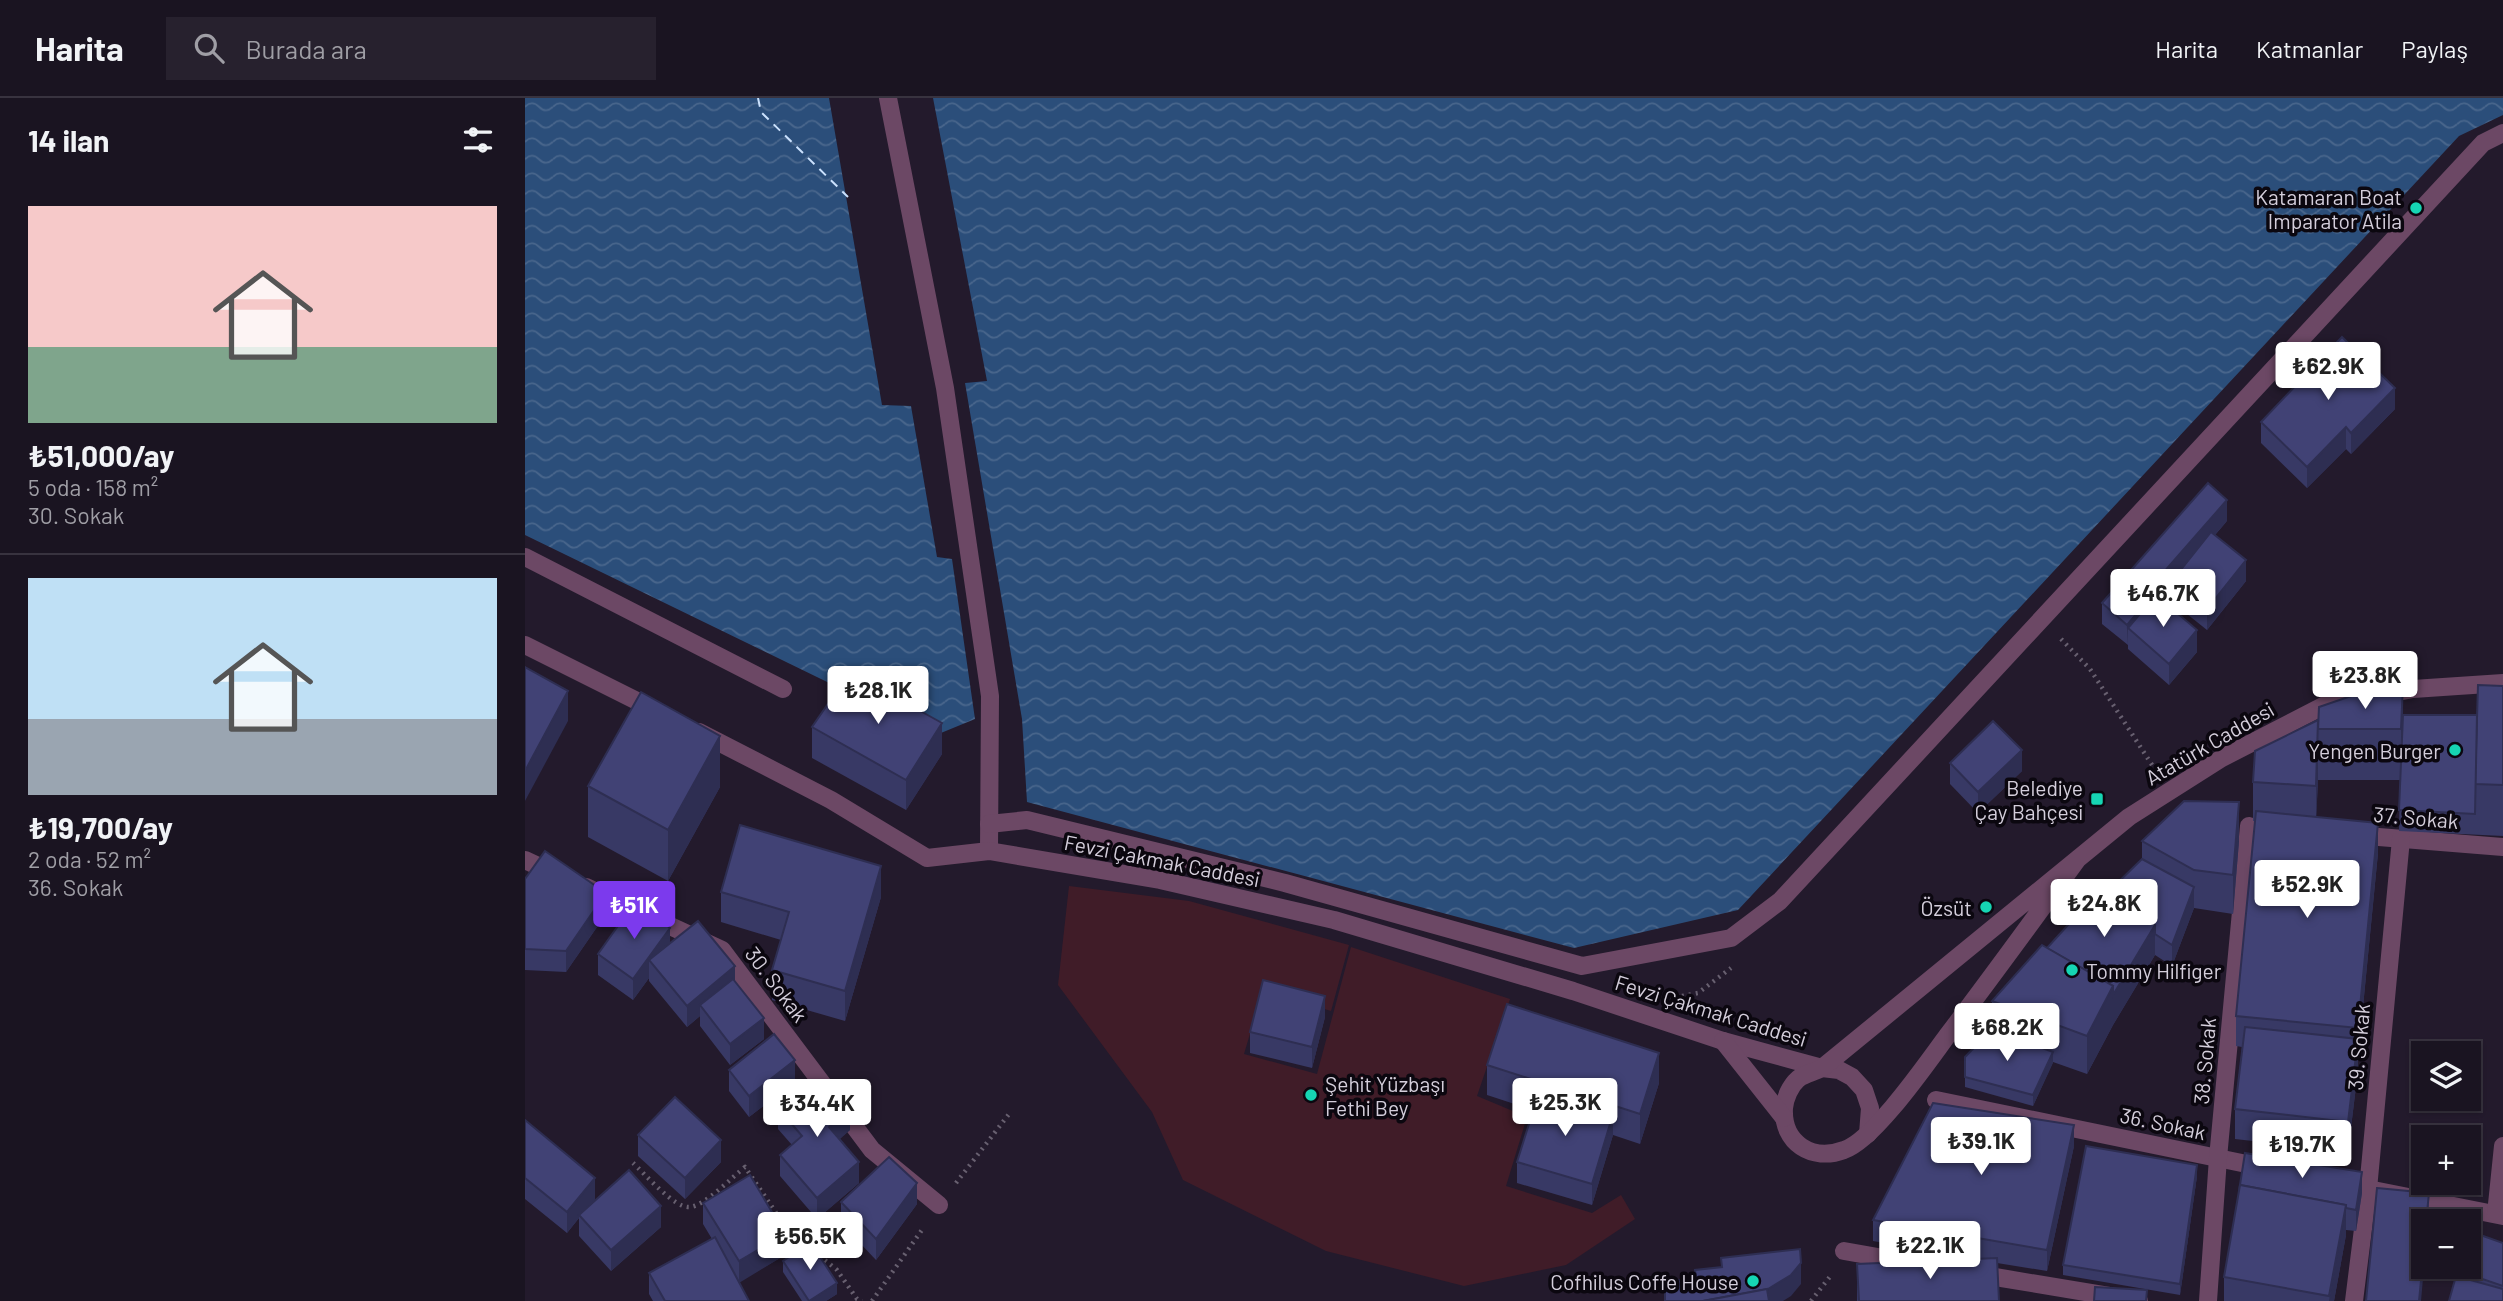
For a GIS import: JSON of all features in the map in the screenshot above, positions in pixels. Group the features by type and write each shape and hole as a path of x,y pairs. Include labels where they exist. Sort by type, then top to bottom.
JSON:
{"street":[{"path":"888,98 945,388 990,696 989,850"},
{"path":"989,824 1027,820 1285,883 1582,966 1731,938 1780,901 2483,144 2503,133"},
{"path":"525,556 783,689"},
{"name":"Fevzi Çakmak Caddesi","path":"525,645 831,800 927,858 989,850 1160,880 1334,919 1573,991 1723,1041 1822,1069"},
{"name":"Atatürk Caddesi","path":"2077,860 1913,1082 1868,1134 1848,1149 1829,1155 1806,1150 1795,1142 1787,1132 1784,1118 1785,1098 1797,1080 1822,1069 2129,817 2180,783 2221,758 2325,705 2413,689 2503,683"},
{"name":"38. Sokak","path":"2208,1301 2218,1158 2249,826"},
{"name":"37. Sokak","path":"2332,833 2503,847"},
{"name":"39. Sokak","path":"2354,1301 2368,1189 2401,839"},
{"name":"30. Sokak","path":"525,860 722,950 872,1150 939,1205"},
{"path":"1723,1041 1784,1118"},
{"path":"1822,1069 1839,1070 1852,1077 1864,1090 1870,1108 1868,1134"},
{"name":"36. Sokak","path":"1936,1100 2286,1172"},
{"path":"2327,1181 2500,1215 2503,1146"},
{"path":"1844,1251 2139,1301"}],"path":[{"path":"2042,618 2090,669 2156,771"},
{"path":"872,1301 939,1205 1009,1114"},
{"path":"633,1163 678,1205 690,1207 702,1202 745,1167 787,1229 837,1270 858,1300"}],"shaded area":[{"path":"1069,886 1189,901 1349,945 1331,1011 1263,990 1244,1054 1317,1074 1351,947 1510,999 1477,1096 1527,1117 1506,1186 1592,1213 1621,1195 1635,1219 1566,1265 1464,1286 1326,1251 1183,1180 1152,1112 1058,985"}],"water":[{"path":"525,98 2503,98 2503,115 2459,136 1738,910 1574,948 1027,802 1022,719 975,719 936,735 525,535"}],"pier":[{"path":"829,98 933,98 987,381 965,383 1022,719 975,719 952,559 937,557 911,406 882,405"}],"building":[{"path":"2342,337 2395,388 2351,433 2346,427 2307,467 2261,422"},
{"path":"2208,483 2227,500 2156,581 2162,584 2127,625 2102,603"},
{"path":"2211,532 2246,560 2207,609 2172,581"},
{"path":"2156,595 2197,630 2169,664 2128,628"},
{"path":"525,667 568,691 525,771"},
{"path":"850,672 942,723 906,780 812,727"},
{"path":"2403,685 2401,729 2318,729 2319,707 2357,694"},
{"path":"2478,685 2503,686 2503,785 2475,784"},
{"path":"641,692 720,736 668,830 588,786"},
{"path":"2403,715 2477,715 2475,814 2399,810"},
{"path":"2318,720 2316,786 2253,782 2255,751"},
{"path":"1993,721 2022,750 1978,792 1950,763"},
{"path":"2184,801 2239,802 2233,875 2194,870 2142,841"},
{"path":"2256,811 2378,823 2358,1028 2236,1016"},
{"path":"740,825 881,866 845,991 772,970 789,912 721,892"},
{"path":"545,851 606,893 566,951 525,949 525,879"},
{"path":"2142,859 2194,887 2172,945 2155,934 2155,925 2105,895"},
{"path":"2099,891 2155,925 2113,995 2113,986 2047,948"},
{"path":"635,902 670,928 633,979 598,954"},
{"path":"698,921 735,966 687,1006 649,960"},
{"path":"2042,945 2113,986 2087,1036 1992,1001"},
{"path":"733,979 764,1018 730,1044 700,1005"},
{"path":"1263,980 1325,996 1312,1047 1250,1032"},
{"path":"1507,1004 1659,1053 1640,1114 1487,1065"},
{"path":"2245,1027 2358,1039 2348,1122 2235,1109"},
{"path":"1992,1029 2053,1052 2033,1095 1965,1077 1965,1057"},
{"path":"774,1034 795,1060 749,1096 729,1070"},
{"path":"826,1082 850,1109 829,1127 859,1162 817,1198 780,1155 802,1136 778,1108 802,1087 809,1096"},
{"path":"1539,1092 1613,1114 1592,1184 1517,1162"},
{"path":"675,1097 721,1140 685,1178 638,1135"},
{"path":"1933,1103 2074,1125 2047,1250 1873,1220"},
{"path":"525,1120 595,1178 567,1212 525,1178"},
{"path":"2086,1146 2197,1165 2180,1284 2063,1265"},
{"path":"2245,1153 2362,1172 2356,1210 2346,1208 2346,1205 2240,1185 2239,1191"},
{"path":"889,1157 917,1183 876,1239 841,1202"},
{"path":"629,1170 661,1206 611,1250 579,1215"},
{"path":"750,1175 785,1234 739,1261 703,1203"},
{"path":"2240,1185 2346,1205 2329,1296 2224,1277"},
{"path":"2377,1188 2411,1191 2411,1195 2429,1195 2427,1209 2411,1209 2411,1279 2421,1279 2419,1301 2366,1301"},
{"path":"2481,1235 2503,1243 2503,1286 2481,1278"},
{"path":"715,1237 749,1301 665,1301 649,1273"},
{"path":"811,1243 837,1283 809,1301 783,1261"},
{"path":"1800,1249 1801,1263 1791,1275 1768,1289 1703,1301 1665,1301 1665,1282 1696,1278 1695,1270 1722,1267 1721,1258"},
{"path":"1997,1258 1999,1301 1859,1301 1857,1264"},
{"path":"2455,1279 2467,1279 2503,1289 2503,1301 2449,1301"},
{"path":"2095,1287 2147,1290 2146,1301 2094,1301"},
{"path":"1767,1289 1769,1301 1703,1301"}],"ferry route":[{"path":"758,98 761,112 848,197"}],"place":[{"name":"Katamaran Boat Imparator Atila","path":"2416,208"},
{"name":"Yengen Burger","path":"2455,750"},
{"name":"Belediye Çay Bahçesi","path":"2097,799"},
{"name":"Özsüt","path":"1986,907"},
{"name":"Tommy Hilfiger","path":"2072,970"},
{"name":"Şehit Yüzbaşı Fethi Bey","path":"1311,1095"},
{"name":"Cofhilus Coffe House","path":"1753,1281"}]}
